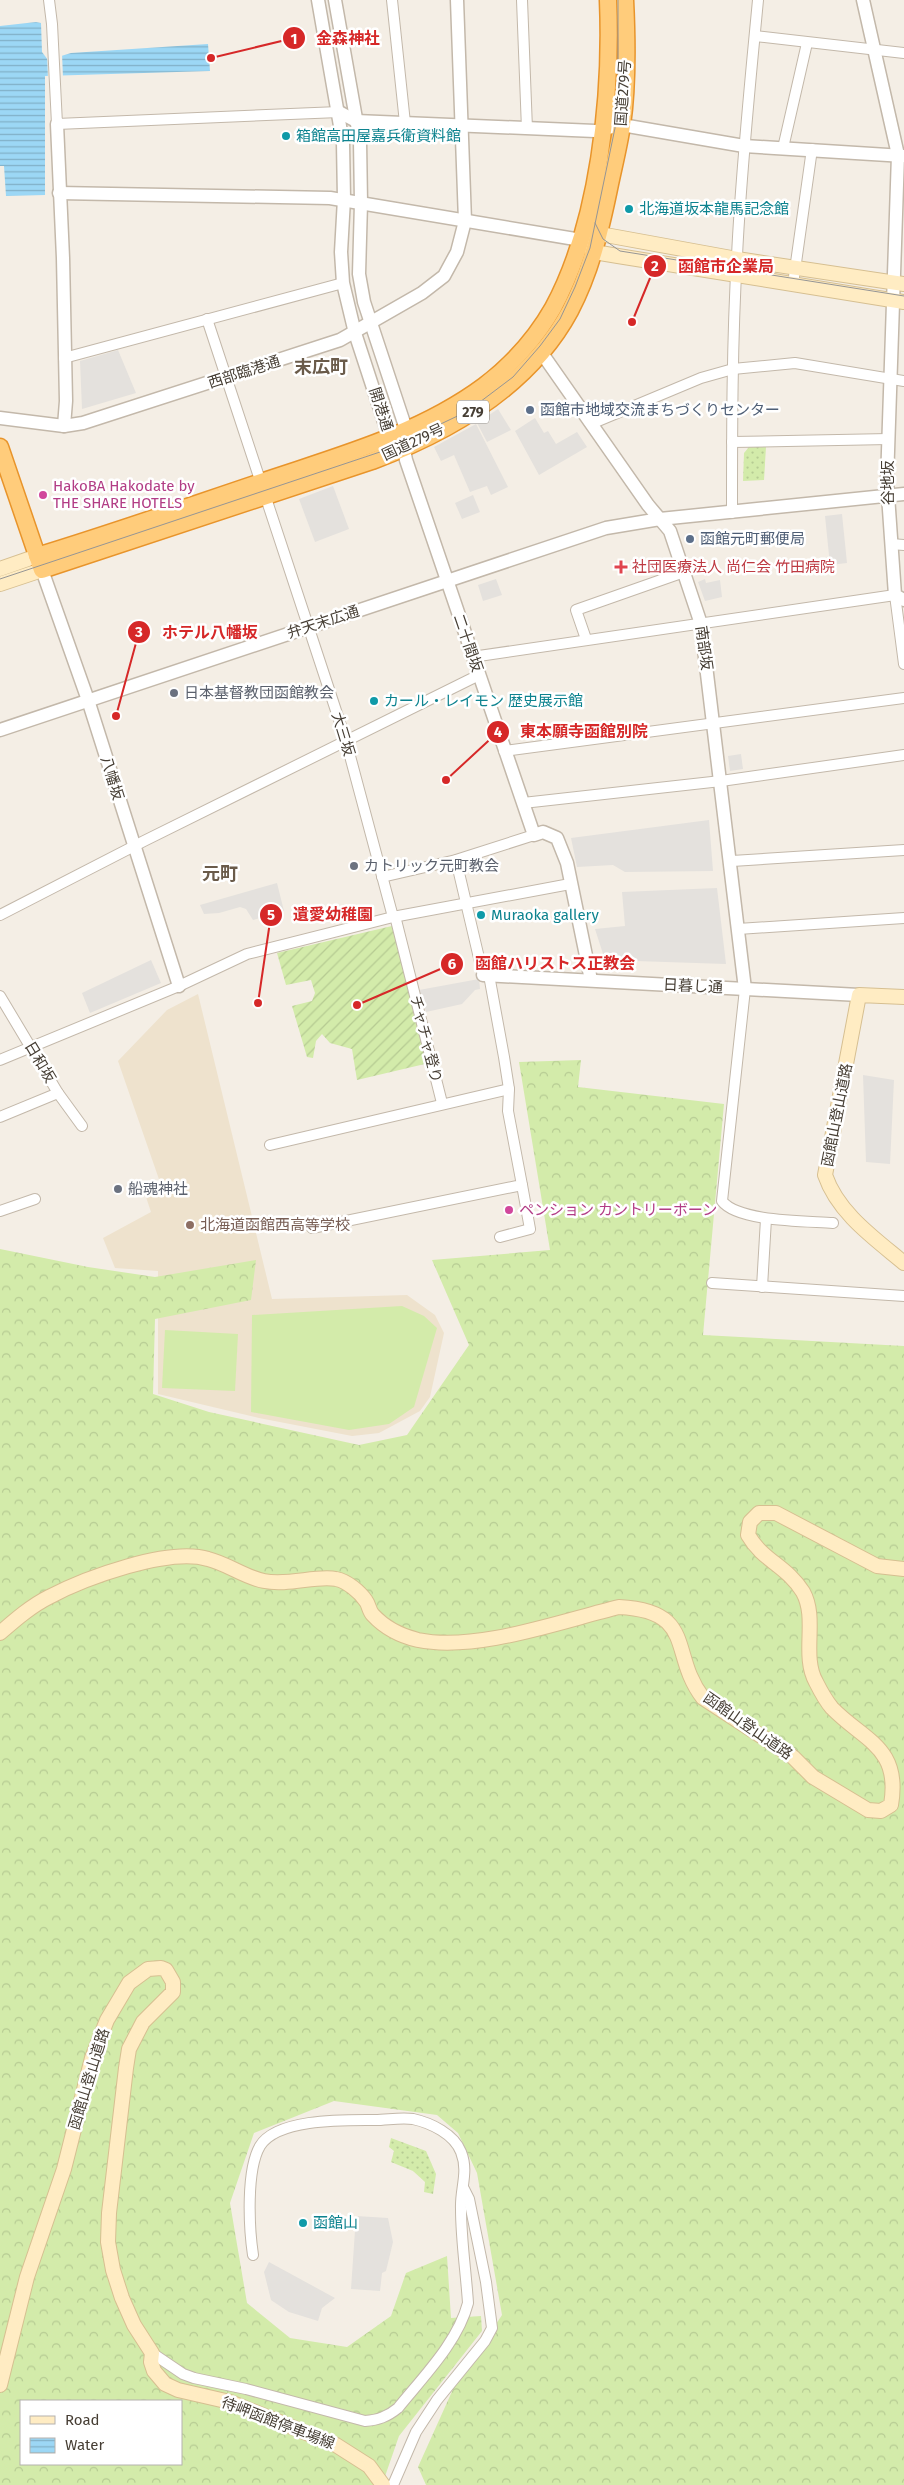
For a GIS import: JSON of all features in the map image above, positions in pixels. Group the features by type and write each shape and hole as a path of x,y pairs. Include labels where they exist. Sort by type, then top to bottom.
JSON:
{"highway":[{"name":"国道279号","path":"262,489 390,437 465,398 484,386 514,358 552,310 581,240 604,130 608,66 608,0"},
{"name":"国道279号","path":"40,563 262,489 404,449 474,412 500,393 526,370 570,310 600,234 622,125 626,56 625,0"},
{"path":"0,448 40,563"}],"main road":[{"path":"898,301 594,252 581,240 600,234 737,259 899,283"},
{"path":"0,569 40,563"},
{"path":"0,584 40,563"},
{"name":"日暮し通","path":"859,995 904,997"},
{"name":"函館山登山道路","path":"859,995 825,1175 829,1188 858,1224 904,1263"},
{"name":"函館山登山道路","path":"0,1633 47,1597 81,1582 181,1555 208,1559 242,1575 265,1581 286,1583 336,1579 351,1586 366,1601 371,1613 386,1627 402,1636 420,1640 440,1642 486,1639 619,1607 642,1608 660,1616 675,1629 684,1651 693,1685 703,1698 793,1757 813,1777 868,1810 881,1811 891,1805 894,1786 886,1758 861,1731 832,1707 814,1679 810,1658 810,1622 804,1594 786,1570 756,1550 748,1535 750,1522 759,1513 776,1514 877,1566 904,1569"},
{"name":"函館山登山道路","path":"0,2385 27,2277 64,2169 92,2058 107,2020 129,1983 140,1974 154,1967 166,1970 174,1982 174,1987 168,1998 144,2022 129,2049 109,2213 108,2242 113,2270 122,2298 134,2325 152,2353"},
{"name":"待岬函館停車場線","path":"152,2353 151,2362 154,2371 165,2384 178,2390 230,2402 336,2445 370,2466 383,2485"}],"street":[{"path":"49,0 57,108 64,426"},
{"name":"開港通","path":"318,0 343,143 344,199 341,234 343,283 355,333 390,437 393,442 404,449 406,429 370,323 359,274 360,141 335,0"},
{"path":"392,0 406,123"},
{"name":"西部臨港通","path":"0,418 64,426 78,425 225,378 340,340 427,290 444,276 457,252 465,221 457,0"},
{"path":"522,0 527,129"},
{"path":"732,513 733,369 737,259 744,146 758,0"},
{"name":"谷地坂","path":"863,0 901,155 899,283 890,379 887,496 890,544 900,598 904,664"},
{"path":"755,36 904,53"},
{"path":"783,148 807,43"},
{"path":"57,124 339,112 356,121 461,126 604,130 622,125 744,146 901,155"},
{"path":"793,284 812,149"},
{"path":"59,193 229,194 344,199 581,240"},
{"path":"64,358 343,283"},
{"name":"大三坂","path":"207,319 346,741 394,916"},
{"name":"南部坂","path":"541,352 591,424 670,531 701,624 732,861 746,989"},
{"path":"591,424 701,378 733,369 795,363 904,381"},
{"path":"732,442 888,439"},
{"name":"二十間坂","path":"404,449 472,656 534,835"},
{"name":"弁天末広通","path":"0,730 606,528 660,519 904,494"},
{"path":"890,544 904,545"},
{"name":"八幡坂","path":"40,563 88,700 180,986"},
{"path":"586,639 576,610 684,572"},
{"path":"472,656 586,639 900,598"},
{"path":"0,915 479,676"},
{"path":"504,751 904,698"},
{"path":"523,803 721,781 904,755"},
{"path":"382,877 456,860 543,832 558,838 567,862 591,980"},
{"path":"732,861 904,850"},
{"path":"456,860 465,903 486,975 509,1089 508,1111 530,1230 500,1237"},
{"path":"0,1060 180,986 247,954 394,916 570,884"},
{"name":"チャチャ登り","path":"394,916 442,1103"},
{"path":"738,929 904,918"},
{"name":"日暮し通","path":"486,975 859,995"},
{"path":"746,989 722,1201 727,1207 766,1219 833,1222"},
{"name":"日和坂","path":"0,996 58,1093 82,1126"},
{"path":"270,1145 432,1107 442,1103 509,1089"},
{"path":"0,1117 58,1093"},
{"path":"312,1228 522,1184"},
{"path":"0,1211 35,1199"},
{"path":"762,1287 766,1219"},
{"path":"712,1283 904,1296"},
{"path":"152,2353 183,2374 194,2378 246,2389 364,2421 377,2420 390,2415 398,2408 456,2334 464,2318 468,2303 460,2206 464,2189 465,2167 461,2151 451,2138 433,2125 411,2119 351,2120 290,2127 272,2134 260,2146 256,2158 248,2205 253,2255"},
{"path":"393,2485 416,2432 437,2400 485,2341 492,2328 486,2282 469,2199 464,2189"}],"shaded area":[{"path":"118,350 136,393 82,409 80,361"},
{"path":"498,409 511,430 487,442 477,423"},
{"path":"535,418 544,433 548,431 556,444 577,432 587,447 539,475 515,431"},
{"path":"476,424 508,487 491,495 487,486 470,492 454,455 441,461 434,447"},
{"path":"333,486 349,529 315,542 299,499"},
{"path":"473,495 480,512 462,519 455,503"},
{"path":"842,514 847,563 830,565 825,516"},
{"path":"496,579 502,595 483,601 478,585"},
{"path":"705,579 706,583 720,580 722,597 705,601 698,582"},
{"path":"741,754 743,769 730,771 728,756"},
{"path":"709,820 713,871 625,872 613,865 577,867 571,838"},
{"path":"277,883 284,911 253,920 246,909 240,907 219,913 204,914 200,905"},
{"path":"717,888 726,964 605,960 595,929 625,926 622,892"},
{"path":"151,960 161,983 90,1013 82,993"},
{"path":"479,979 480,989 475,990 462,1004 426,1012 419,990"},
{"name":"北海道函館西高等学校","path":"198,994 272,1299 407,1295 435,1315 444,1333 430,1397 420,1411 379,1433 352,1436 259,1418 158,1394 158,1271 115,1268 103,1238 151,1212 146,1197 162,1188 118,1061 167,1010"},
{"path":"863,1075 894,1080 890,1164 866,1162"},
{"path":"356,2216 388,2218 393,2242 386,2271 382,2273 380,2291 351,2289"},
{"path":"269,2262 335,2298 322,2308 318,2321 289,2312 271,2300 264,2272"}],"green space":[{"path":"749,447 766,447 764,480 743,481 744,453"},
{"path":"392,926 429,1063 357,1080 352,1049 330,1043 322,1034 316,1041 313,1058 307,1057 292,1006 312,1001 315,993 311,980 286,985 277,953"},
{"path":"581,1060 578,1087 724,1104 703,1335 904,1346 904,2485 426,2485 418,2467 454,2387 502,2315 477,2173 458,2133 437,2115 334,2101 254,2133 230,2203 247,2303 290,2338 347,2347 391,2316 406,2273 447,2256 451,2318 481,2316 482,2331 399,2436 382,2485 0,2485 0,1249 88,1267 155,1277 256,1260 251,1300 155,1319 153,1394 209,1412 359,1445 407,1435 469,1345 432,1260 550,1250 519,1062"},
{"path":"402,1306 424,1316 437,1328 414,1407 389,1424 349,1430 251,1412 252,1315"},
{"path":"165,1330 238,1334 235,1391 162,1388"},
{"path":"391,2138 426,2151 436,2174 433,2194 424,2192 425,2182 413,2171 391,2162 394,2151 389,2147"}],"water":[{"path":"41,23 42,52 48,60 71,53 208,44 210,71 45,76 45,195 6,196 4,166 0,166 0,26"}],"pier":[{"path":"62,53 63,78 48,79 47,54 49,57"}],"tram line":[{"path":"0,579 386,450 468,411 513,377 560,319 590,248 615,128 618,100 618,0"},
{"path":"595,223 603,239 620,251 904,296"}],"place":[{"name":"金森神社","path":"211,58"},
{"name":"箱館高田屋嘉兵衛資料館","path":"286,136"},
{"name":"北海道坂本龍馬記念館","path":"629,209"},
{"name":"函館市企業局","path":"632,322"},
{"name":"函館市地域交流まちづくりセンター","path":"530,410"},
{"name":"HakoBA Hakodate by THE SHARE HOTELS","path":"43,495"},
{"name":"函館元町郵便局","path":"690,539"},
{"name":"社団医療法人 尚仁会 竹田病院","path":"621,567"},
{"name":"日本基督教団函館教会","path":"174,693"},
{"name":"カール・レイモン 歴史展示館","path":"374,701"},
{"name":"ホテル八幡坂","path":"116,716"},
{"name":"東本願寺函館別院","path":"446,780"},
{"name":"カトリック元町教会","path":"354,866"},
{"name":"Muraoka gallery","path":"481,915"},
{"name":"遺愛幼稚園","path":"258,1003"},
{"name":"函館ハリストス正教会","path":"357,1005"},
{"name":"船魂神社","path":"118,1189"},
{"name":"ペンション カントリーボーン","path":"509,1210"},
{"name":"北海道函館西高等学校","path":"190,1225"},
{"name":"函館山","path":"303,2223"}],"district":[{"name":"末広町","path":"321,367"},
{"name":"元町","path":"220,874"}]}
